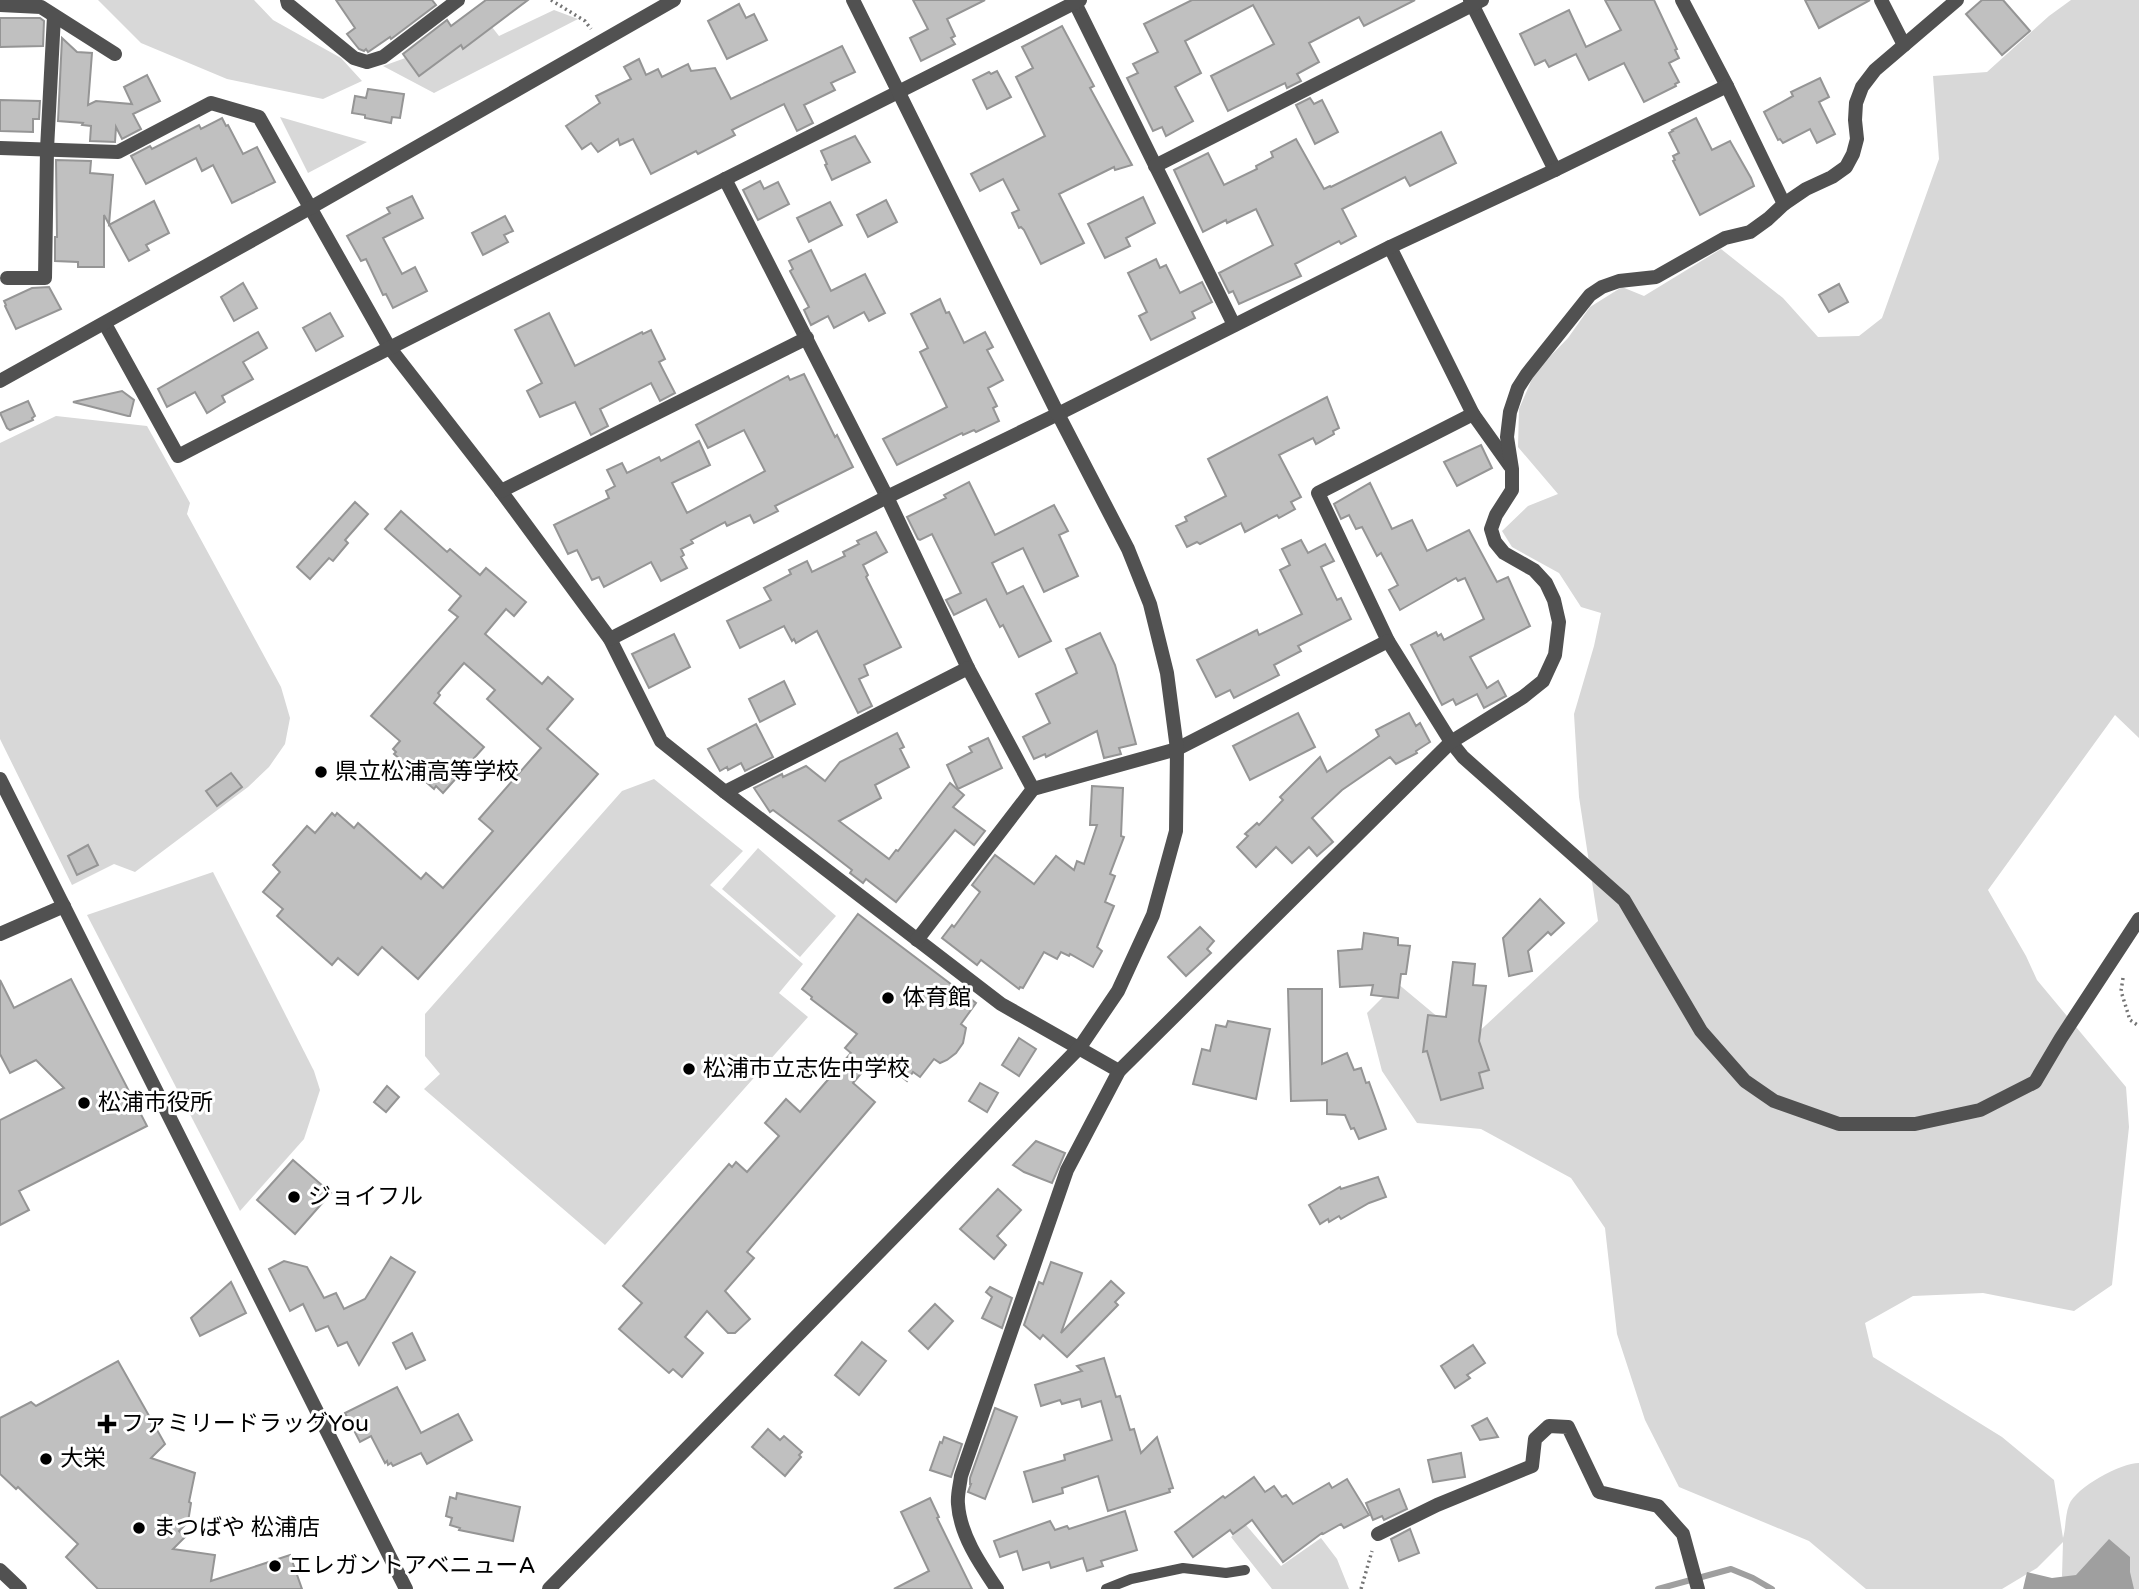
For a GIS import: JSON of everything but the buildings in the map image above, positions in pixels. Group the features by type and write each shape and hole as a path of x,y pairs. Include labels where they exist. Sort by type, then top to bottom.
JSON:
{"street":[{"path":"287,0 288,4 354,58 368,62 383,57 458,0"},
{"path":"0,381 674,0"},
{"path":"549,1589 1080,1047 1118,991 1153,915 1176,831 1177,749 1167,673 1150,604 1128,549 1058,414 853,0"},
{"path":"1682,0 1784,204"},
{"path":"1881,0 1904,44"},
{"path":"997,1589 981,1566 964,1533 958,1504 961,1476 1068,1170 1119,1071 1451,742 1523,698 1543,681 1555,655 1559,622 1554,600 1546,583 1534,570 1504,553 1495,542 1492,528 1496,515 1512,490 1507,437 1510,412 1518,388 1540,356 1590,295 1619,281 1656,277 1725,238 1750,232 1806,189 1846,167 1857,139 1856,103 1861,88 1875,70 1957,0"},
{"path":"105,324 178,456 1077,1 1234,325"},
{"path":"1155,166 1475,2 1555,170"},
{"path":"0,5 41,7 115,54"},
{"path":"6,278 45,278 47,149 54,16"},
{"path":"610,639 887,497 1390,247 1727,86"},
{"path":"0,148 118,152 211,103 259,117 389,347 501,491 610,639 661,741 1001,1004 1119,1071"},
{"path":"725,179 887,497 968,668 1032,789"},
{"path":"1390,247 1474,414 1512,469"},
{"path":"501,491 807,338"},
{"path":"1474,414 1318,493 1388,641 1451,742 1463,757 1624,900 1701,1031 1745,1081 1774,1101 1839,1125 1914,1124 1980,1110 2035,1082 2139,919"},
{"path":"917,940 1032,789 1177,749 1388,641"},
{"path":"725,792 968,668"},
{"path":"0,779 406,1589"},
{"path":"0,934 64,906"},
{"path":"1377,1534 1437,1505 1532,1466 1535,1439 1549,1426 1568,1427 1599,1492 1658,1506 1683,1534 1698,1589"},
{"path":"0,1570 19,1589"}],"lane":[{"path":"1106,1589 1131,1579 1183,1568 1226,1573 1245,1570"}],"path":[{"path":"551,0 586,20 599,43"},
{"path":"2124,967 2121,991 2130,1020 2139,1026"},
{"path":"1362,1589 1377,1534"}],"shaded area":[{"path":"98,0 254,0 273,20 341,58 362,81 323,99 227,79 141,43"},
{"path":"2071,0 2139,0 2139,738 2115,715 1988,890 2037,980 2126,1087 2129,1127 2112,1285 2074,1311 1983,1293 1913,1296 1865,1323 1873,1357 2002,1437 2054,1480 2063,1538 2069,1505 2080,1491 2121,1467 2139,1463 2139,1589 2069,1589 2062,1576 2063,1542 2037,1568 2002,1589 1866,1589 1809,1541 1679,1487 1645,1420 1617,1334 1605,1228 1571,1178 1481,1129 1417,1123 1382,1071 1367,1013 1397,983 1439,1018 1472,1038 1598,921 1579,797 1574,714 1601,613 1581,607 1559,573 1512,547 1502,531 1528,506 1558,494 1518,447 1519,409 1535,372 1568,338 1590,307 1622,287 1644,296 1721,249 1783,298 1818,337 1859,336 1882,318 1939,159 1933,76 1987,72 2049,16"},
{"path":"554,10 578,19 434,93 383,66 492,27 499,36"},
{"path":"280,117 367,142 308,173"},
{"path":"56,416 147,426 190,503 187,514 281,687 290,718 285,744 269,767 248,787 135,872 114,864 72,885 0,739 0,443"},
{"path":"654,779 743,851 710,885 803,964 779,993 808,1017 605,1245 424,1089 440,1074 425,1056 425,1014 622,791"},
{"path":"758,848 836,916 800,957 722,889"},
{"path":"213,872 314,1071 320,1090 304,1139 240,1211 87,915"},
{"path":"1246,1525 1281,1566 1321,1538 1337,1559 1349,1589 1272,1589 1231,1537"},
{"path":"2109,1539 2130,1557 2134,1589 2023,1589 2027,1572 2052,1578 2076,1575"}],"waterway":[{"path":"1658,1589 1731,1569 1772,1589"}],"place":[{"name":"県立松浦高等学校","path":"321,772"},
{"name":"体育館","path":"888,998"},
{"name":"松浦市立志佐中学校","path":"689,1069"},
{"name":"松浦市役所","path":"84,1103"},
{"name":"ジョイフル","path":"294,1197"},
{"name":"ファミリードラッグYou","path":"107,1424"},
{"name":"大栄","path":"46,1459"},
{"name":"まつばや 松浦店","path":"139,1528"},
{"name":"エレガントアベニューA","path":"275,1566"}]}
